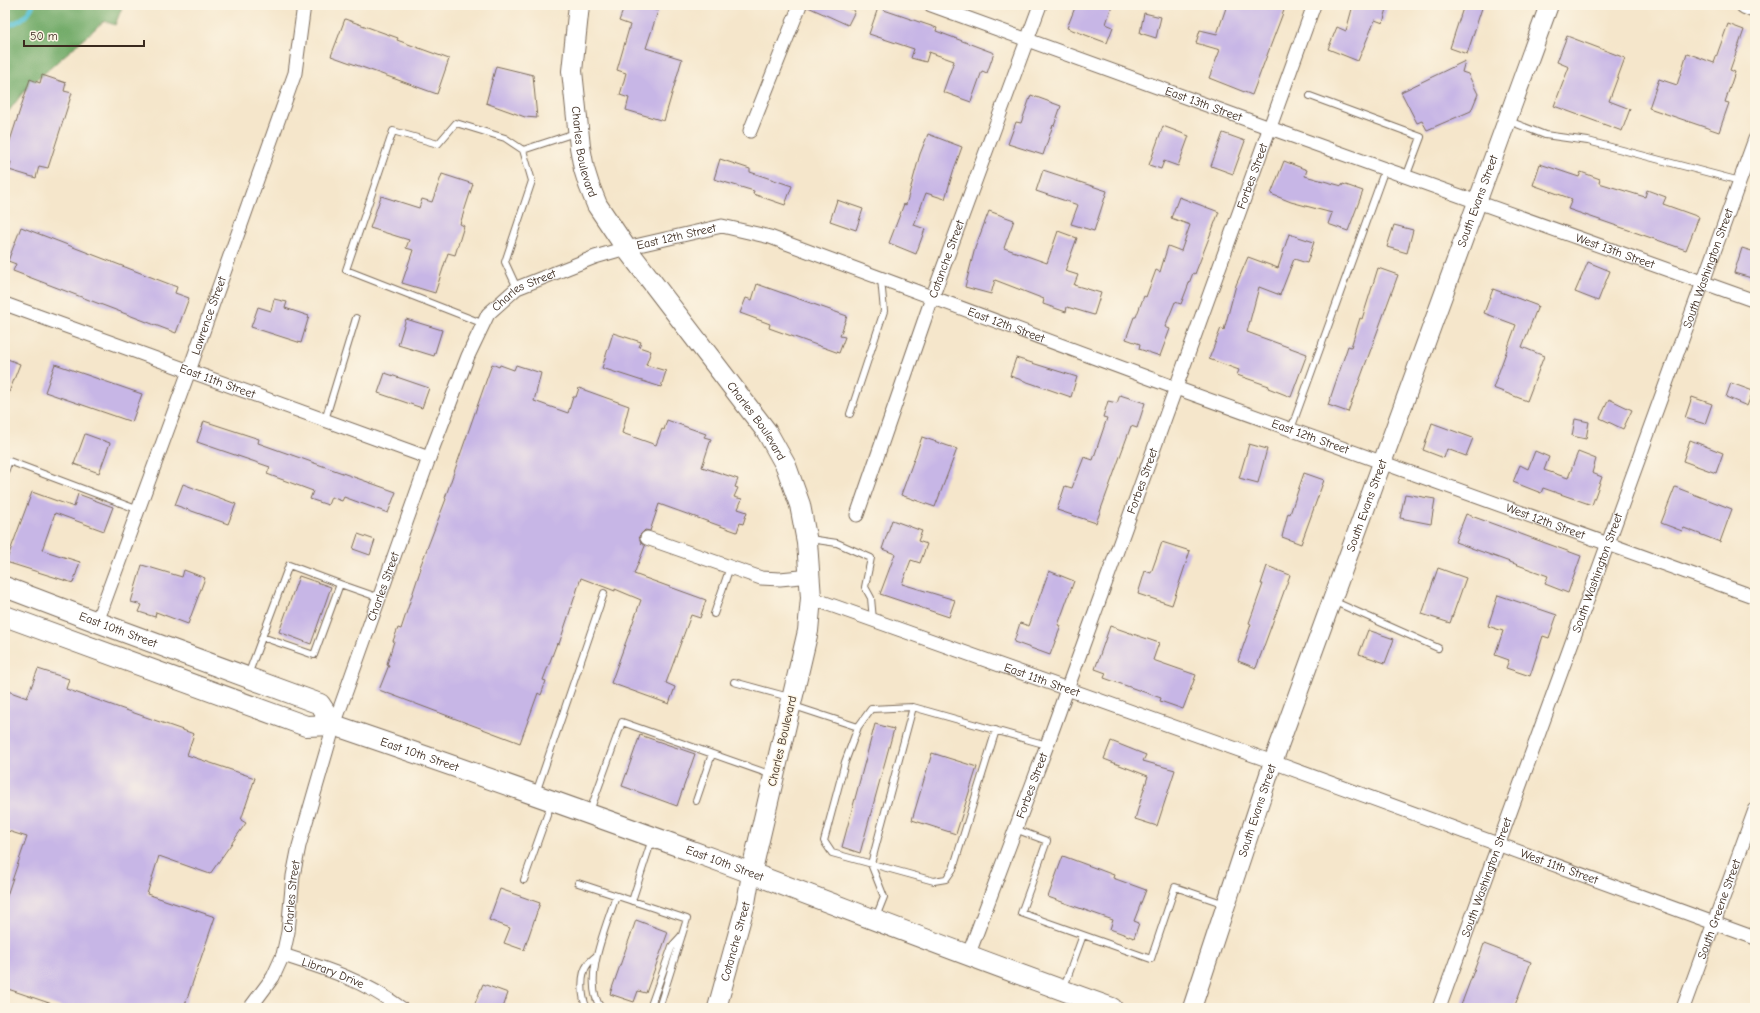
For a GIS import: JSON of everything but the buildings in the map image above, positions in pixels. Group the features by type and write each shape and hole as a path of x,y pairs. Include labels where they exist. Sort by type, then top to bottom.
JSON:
{"main road":[{"name":"Charles Boulevard","path":"579,5 572,71 578,132 584,169 597,204 626,248 767,432 786,466 800,505 807,539 811,576 808,631 751,874"},
{"name":"South Evans Street","path":"1192,1008 1273,762 1549,5"},
{"path":"1745,5 1755,9"},
{"name":"East 10th Street","path":"5,587 320,704 334,725"},
{"name":"East 10th Street","path":"5,616 306,726 334,725 544,798 1112,1008"},
{"name":"Cotanche Street","path":"717,1008 746,903 751,874"}],"street":[{"name":"Lawrence Street","path":"97,622 139,510 295,73 304,5"},
{"path":"750,131 800,5"},
{"name":"East 13th Street","path":"931,5 1476,202"},
{"name":"Cotanche Street","path":"857,515 932,298 1040,5"},
{"name":"Forbes Street","path":"968,956 1047,745 1314,5"},
{"name":"South Washington Street","path":"1439,1008 1755,138"},
{"name":"West 13th Street","path":"1476,202 1755,301"},
{"name":"East 12th Street","path":"626,248 722,226 770,237 1381,463"},
{"name":"Charles Street","path":"250,1008 273,977 283,955 288,932 293,876 299,846 334,725 468,356 488,314 517,288 595,257 626,248"},
{"name":"East 11th Street","path":"5,304 430,458"},
{"name":"West 12th Street","path":"1381,463 1755,597"},
{"path":"647,538 762,578 780,579 811,576"},
{"name":"East 11th Street","path":"811,598 1273,762"},
{"name":"West 11th Street","path":"1273,762 1755,938"},
{"name":"South Greene Street","path":"1683,1008 1755,810"},
{"name":"Library Drive","path":"283,955 338,972 368,987 401,1008"}],"lane":[{"path":"1310,96 1421,137 1406,177"},
{"path":"1506,120 1545,136 1588,141 1740,180"},
{"path":"484,324 346,270 393,131 438,144 456,123 505,138 523,150 532,181 505,262 517,288"},
{"path":"523,150 578,132"},
{"path":"1291,429 1386,169"},
{"path":"850,414 884,311 881,278"},
{"path":"325,420 356,318"},
{"path":"5,472 9,461 139,510"},
{"path":"807,539 837,543 871,558 864,587 871,598 873,620"},
{"path":"247,678 288,565 380,598"},
{"path":"714,614 730,567"},
{"path":"262,637 314,656 340,584"},
{"path":"524,880 544,798 604,592"},
{"path":"1332,601 1438,648"},
{"path":"734,682 791,701 858,727"},
{"path":"996,730 953,869 946,879 934,881 832,853 824,841 845,762 858,727 871,709 913,707 996,730 1047,745"},
{"path":"875,921 884,897 871,864 913,707"},
{"path":"589,814 622,722 774,776"},
{"path":"696,801 712,754"},
{"path":"1015,829 1047,841 1021,913 1151,959 1174,887 1226,904"},
{"path":"632,901 652,837"},
{"path":"578,883 687,918 683,935 659,1008"},
{"path":"601,1008 595,996 594,971 597,955 616,896"},
{"path":"650,1008 672,946 683,935"},
{"path":"1063,990 1083,935"},
{"path":"586,1008 583,1000 582,985 587,965 597,955"}],"green space":[{"path":"5,5 123,5 115,25 104,21 25,90 5,116"}],"waterway":[{"path":"5,27 22,19 33,5"}]}
